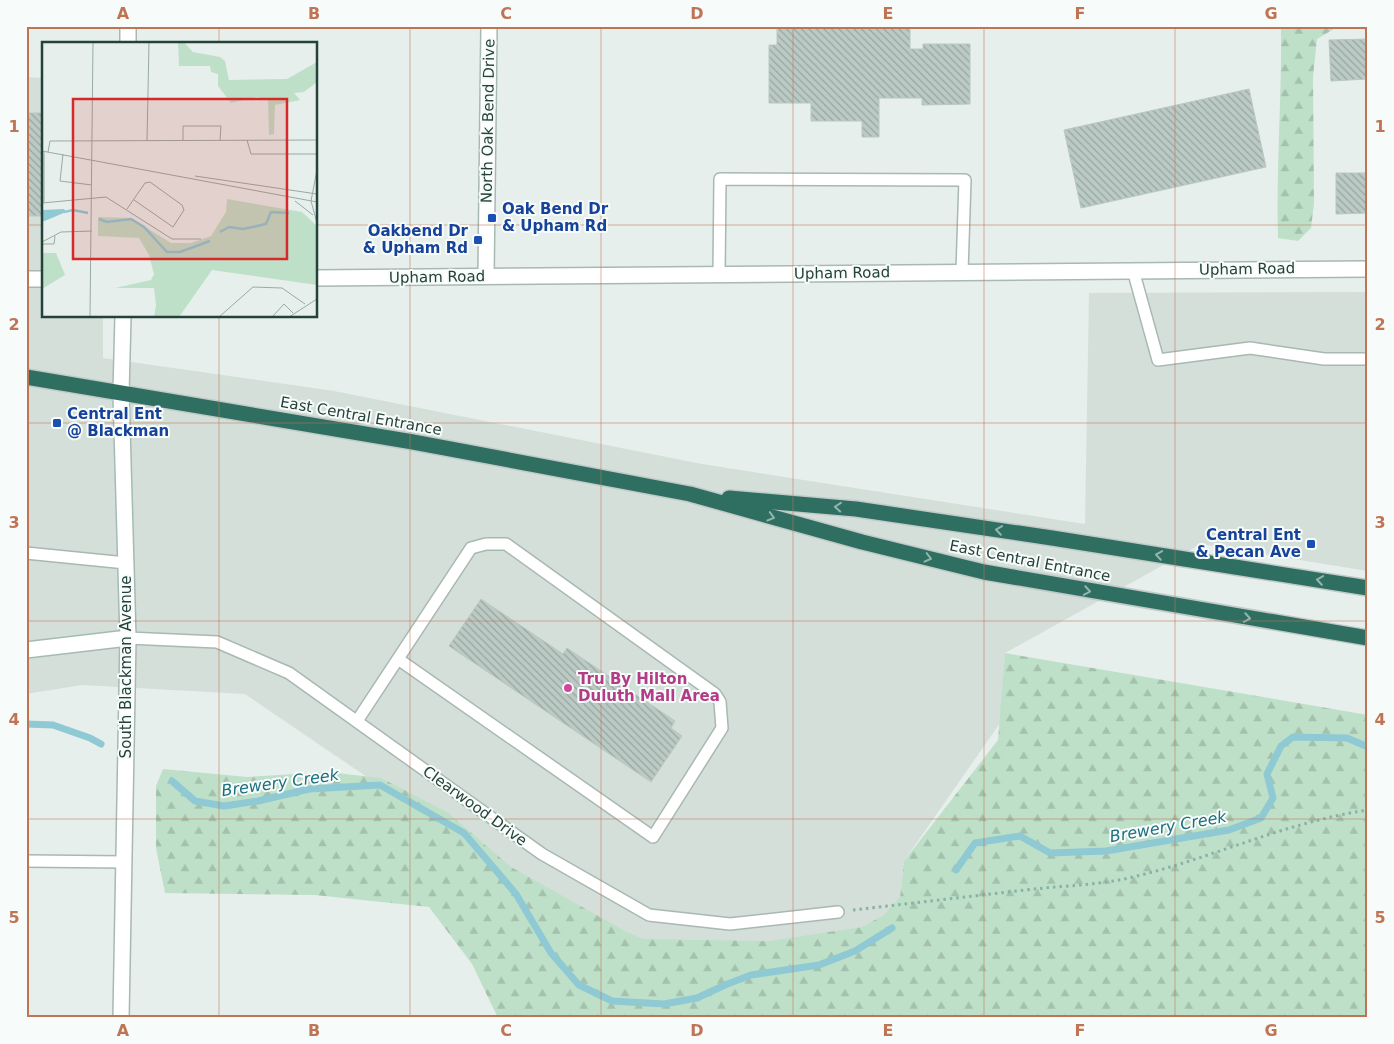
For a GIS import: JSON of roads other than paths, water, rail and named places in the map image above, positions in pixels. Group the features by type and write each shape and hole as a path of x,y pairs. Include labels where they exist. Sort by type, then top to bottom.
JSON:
{"highway":[{"name":"East Central Entrance","path":"26,377 412,442 690,494 862,542 984,572 1368,638"},
{"name":"East Central Entrance","path":"690,494 856,509 1107,546 1368,588"}],"street":[{"path":"128,26 128,42"},
{"name":"North Oak Bend Drive","path":"486,276 489,26"},
{"name":"Upham Road","path":"318,278 1368,269"},
{"path":"26,279 42,279"},
{"name":"South Blackman Avenue","path":"121,1018 128,638 122,393 123,318"},
{"path":"26,650 128,638"}],"lane":[{"path":"719,274 720,179 965,180 962,272"},
{"path":"1133,270 1158,360 1250,348 1324,359 1368,359"},
{"path":"357,721 471,548 486,544 506,544 715,694 720,702 722,728 653,837 398,659"},
{"path":"26,553 126,563"},
{"name":"Clearwood Drive","path":"128,638 217,642 289,673 542,854 650,915 730,924 838,912"},
{"path":"26,861 124,862"}],"waterway":[{"name":"Brewery Creek","path":"26,724 53,725 90,738 101,744"},
{"name":"Brewery Creek","path":"956,870 975,843 1020,836 1050,853 1106,851 1229,830 1261,818 1273,798 1267,774 1281,746 1293,737 1347,738 1368,747"},
{"name":"Brewery Creek","path":"172,781 195,801 224,806 258,801 309,789 380,785 464,833 516,894 551,953 579,985 612,1001 664,1004 697,998 751,975 819,965 855,951 892,928"}],"place":[{"name":"Oak Bend Dr & Upham Rd","path":"492,218"},
{"name":"Oakbend Dr & Upham Rd","path":"478,240"},
{"name":"Central Ent @ Blackman","path":"57,423"},
{"name":"Central Ent & Pecan Ave","path":"1311,544"},
{"name":"Tru By Hilton Duluth Mall Area","path":"568,688"}]}
